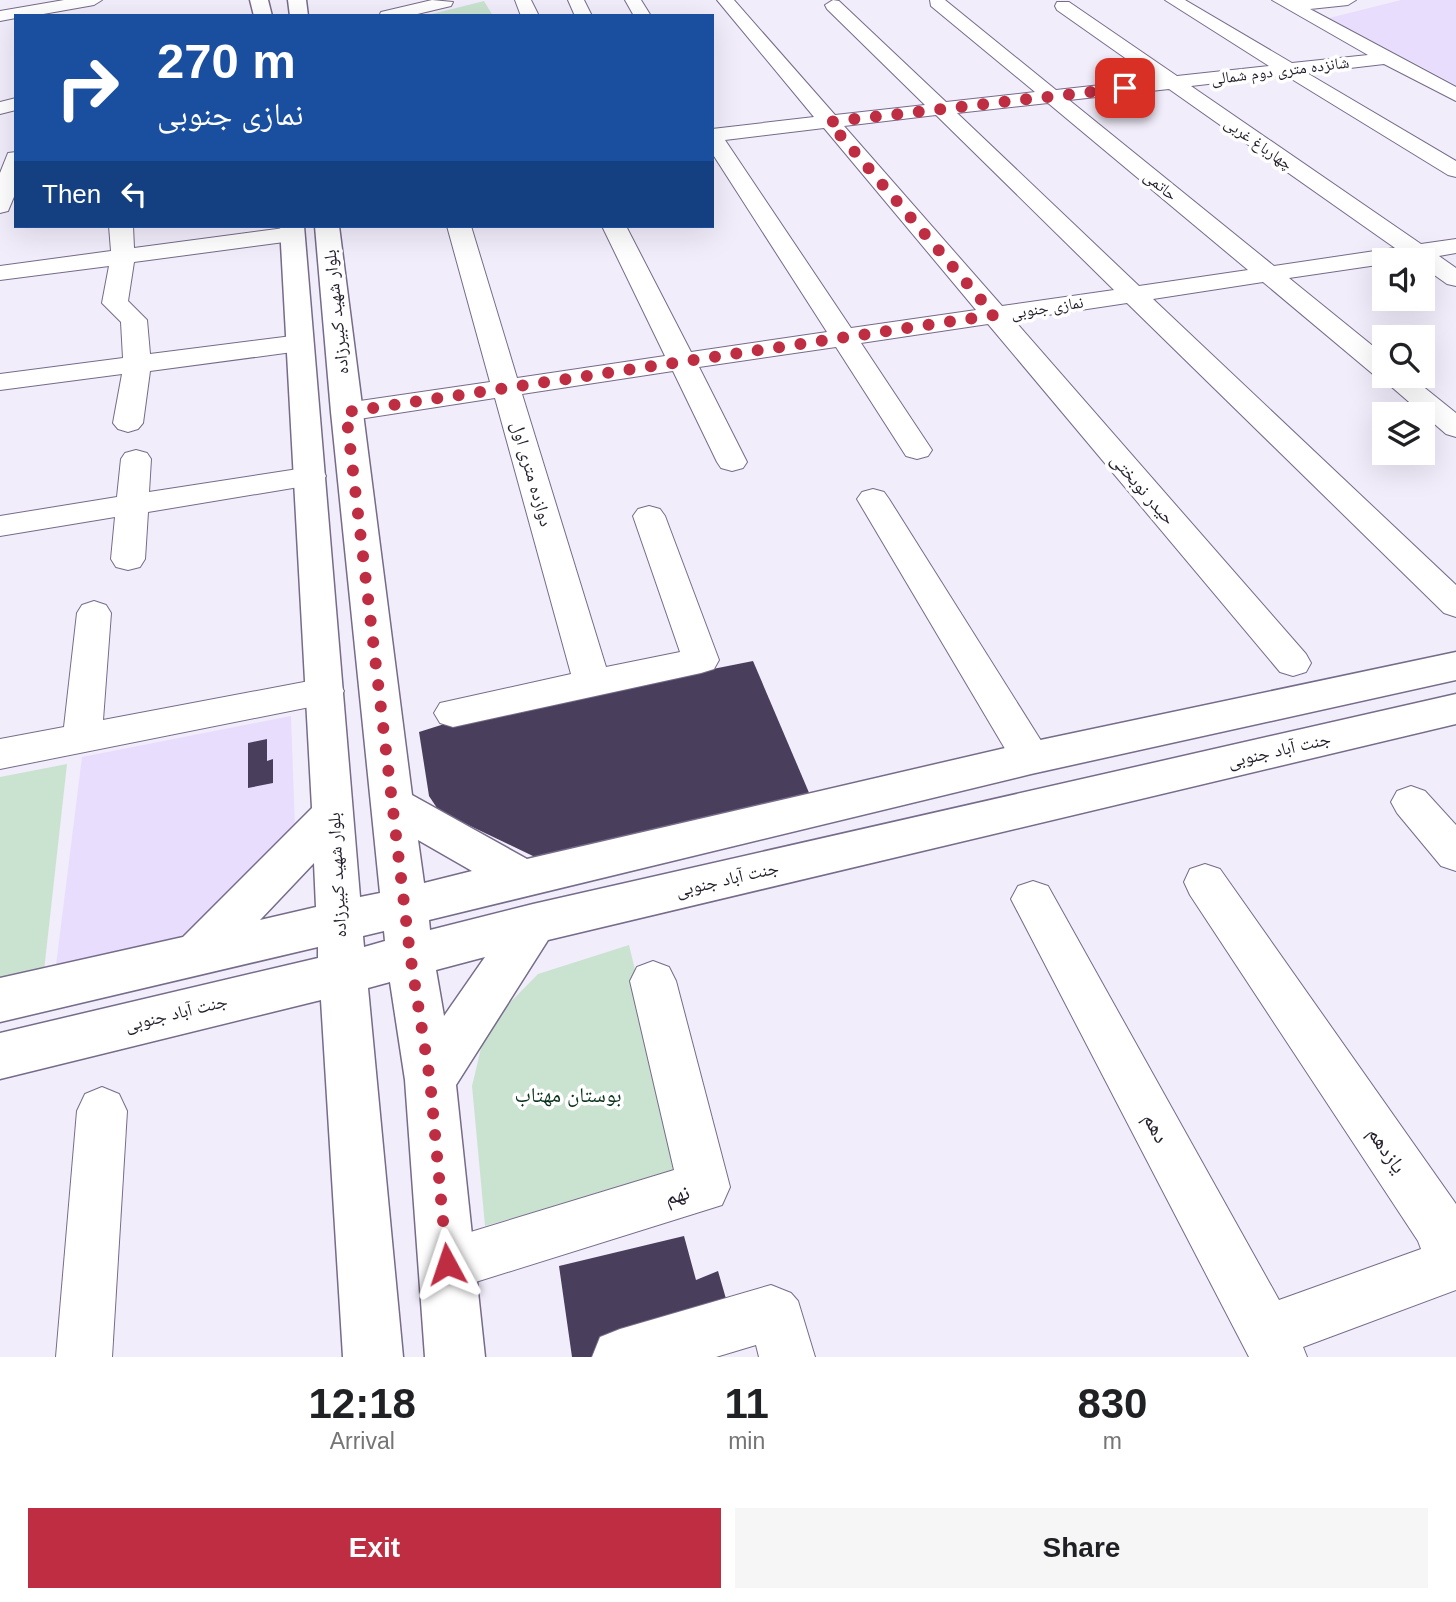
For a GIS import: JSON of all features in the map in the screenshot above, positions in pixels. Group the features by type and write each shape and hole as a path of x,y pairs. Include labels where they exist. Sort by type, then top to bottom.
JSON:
{"main road":[{"name":"بلوار شهید کبیرزاده","path":"327,228 346,412 407,930 430,1080 455,1357"},
{"name":"بلوار شهید کبیرزاده","path":"292,230 334,814 339,922 373,1357"},
{"name":"جنت آباد جنوبی","path":"0,1056 344,973 407,930 522,878 1031,758 1456,666"},
{"name":"جنت آباد جنوبی","path":"0,1000 339,922 407,930 533,924 1456,709"},
{"path":"393,806 522,878"},
{"path":"196,956 334,814"},
{"path":"430,1080 533,924"}],"street":[{"path":"0,13 68,0"},
{"path":"0,13 94,0"},
{"name":"حیدر نوبختی","path":"725,0 1293,663"},
{"path":"1173,0 1456,170"},
{"path":"1285,3 1349,0"},
{"path":"395,14 445,2"},
{"name":"حاتمی","path":"937,2 1372,359"},
{"path":"1285,3 1456,95"},
{"path":"833,5 1456,605"},
{"name":"چهارباغ غربی","path":"1063,6 1410,248"},
{"name":"شانزده متری دوم شمالی","path":"714,135 1387,58"},
{"path":"714,138 917,450"},
{"path":"0,206 14,164"},
{"path":"1356,210 1402,225 1456,236"},
{"path":"121,228 123,256 116,303 134,320 137,364 128,423"},
{"name":"دوازده متری اول","path":"460,228 592,682"},
{"path":"615,228 732,462"},
{"path":"0,273 292,230"},
{"name":"نمازی جنوبی","path":"1435,249 1456,246"},
{"name":"نمازی جنوبی","path":"346,412 1372,259"},
{"name":"چهارباغ غربی","path":"1435,265 1456,279"},
{"path":"1324,267 1372,269"},
{"path":"1435,283 1456,290"},
{"path":"0,382 300,343"},
{"path":"1408,388 1456,428"},
{"path":"128,559 135,459"},
{"path":"0,526 311,476"},
{"path":"873,499 1031,758"},
{"path":"453,713 701,660 649,516"},
{"path":"82,738 94,613"},
{"path":"0,754 325,691"},
{"path":"1411,802 1456,854"},
{"name":"یازدهم","path":"1205,882 1441,1228 1448,1250 1441,1269 1273,1345"},
{"name":"دهم","path":"1033,899 1273,1345"},
{"name":"نهم","path":"447,1264 704,1187 653,981"},
{"path":"84,1357 102,1111"},
{"path":"620,1357 771,1313 778,1321 787,1357"}],"shaded area":[{"path":"1401,0 1456,0 1456,85 1329,18"},
{"path":"291,716 295,827 190,936 56,965 82,757"}],"green space":[{"path":"484,1 492,14 432,14"},
{"path":"67,764 44,971 0,981 0,777"},
{"name":"بوستان مهتاب","path":"629,945 684,1171 485,1226 472,1086 486,1027 538,974"}],"building":[{"path":"753,661 810,795 535,857 439,811 429,796 419,732 457,720"},
{"path":"267,739 267,761 273,759 273,783 248,788 248,743"},
{"path":"684,1236 696,1280 718,1271 733,1323 620,1357 572,1357 559,1266"}],"route":[{"path":"447,1264 430,1080 410,954 346,412 994,315 829,122 1125,88"}]}
